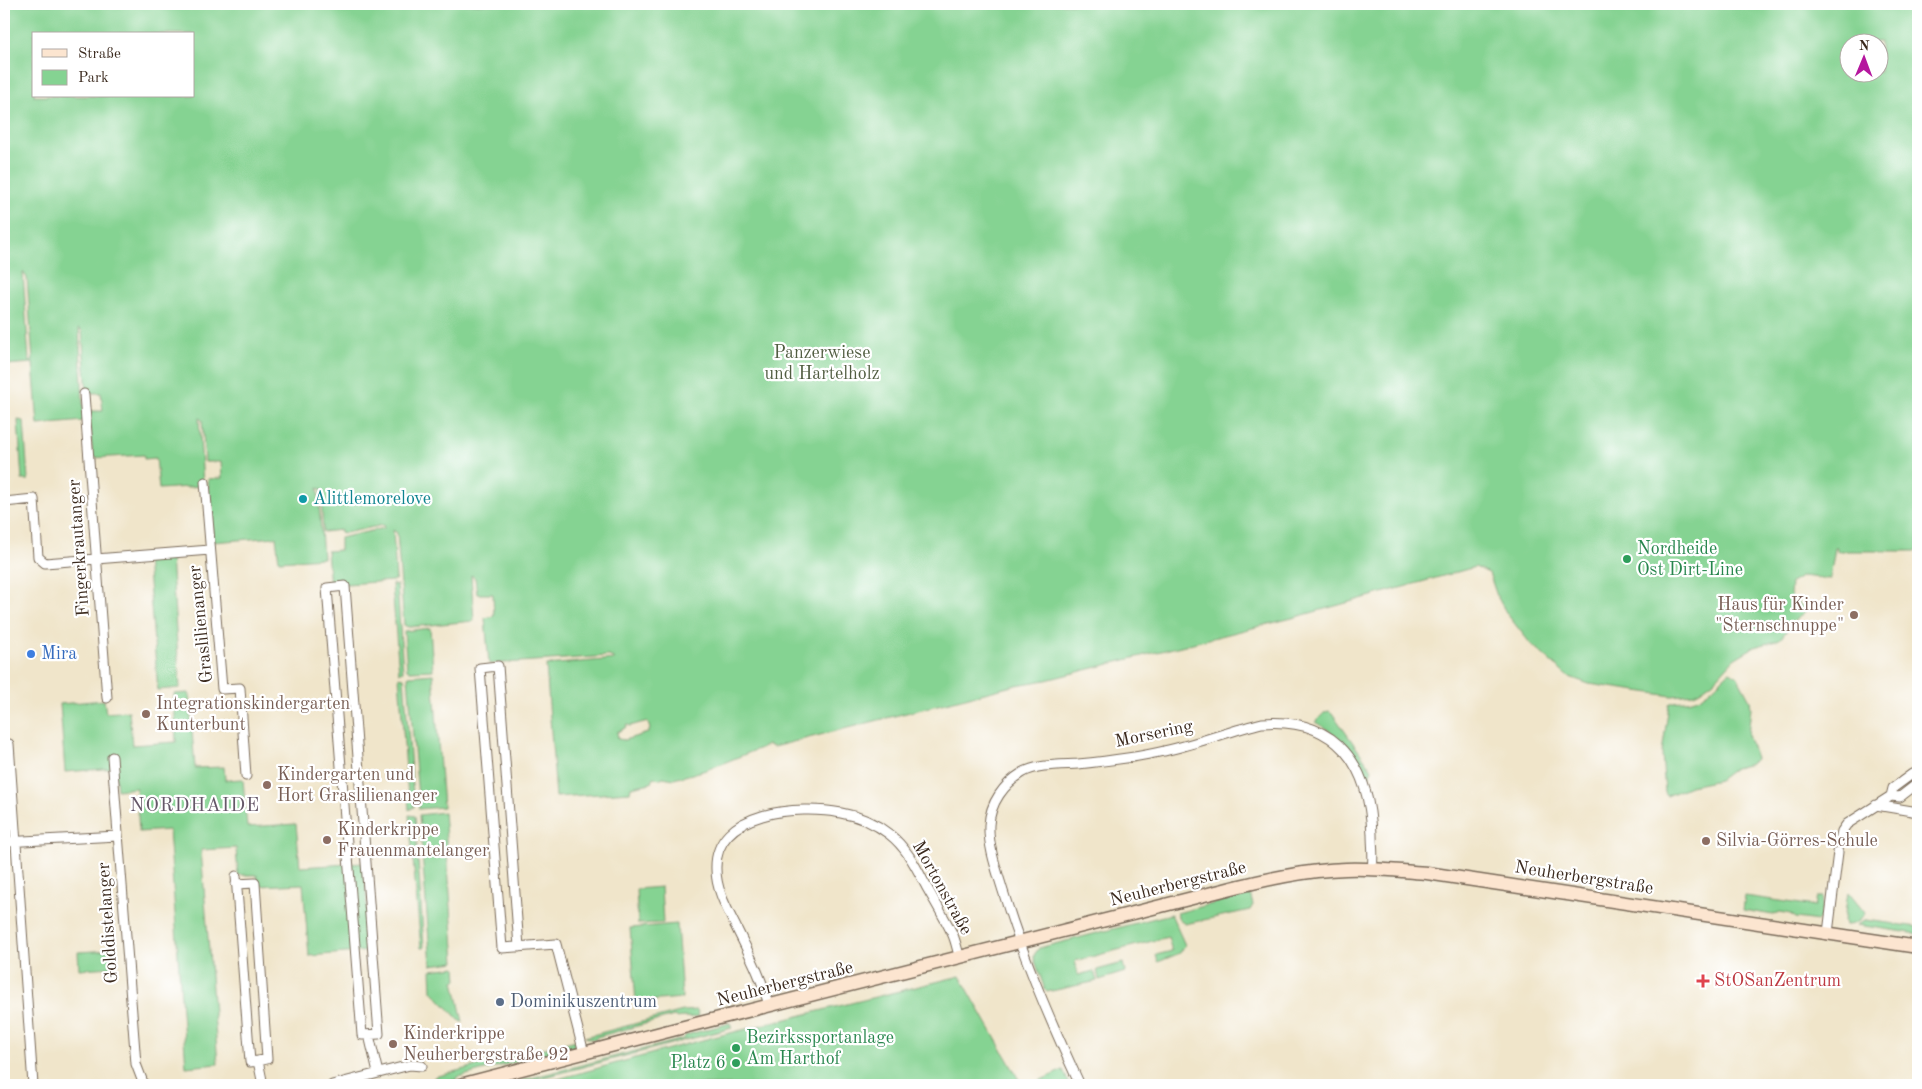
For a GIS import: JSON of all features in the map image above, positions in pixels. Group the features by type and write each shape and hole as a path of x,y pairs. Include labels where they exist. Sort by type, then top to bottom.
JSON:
{"main road":[{"name":"Neuherbergstraße","path":"460,1085 1270,879 1310,872 1372,869 1427,873 1918,947"}],"street":[{"name":"Fingerkrautanger","path":"84,394 107,698"},
{"name":"Graslilienanger","path":"205,482 222,689 240,688 246,776"},
{"path":"4,502 34,499 38,557 44,563 210,550"},
{"path":"344,586 379,1034 362,1035 333,667 327,588 344,586"},
{"path":"333,667 351,666"},
{"path":"519,947 498,666 480,668 502,948 519,947 556,944 584,1052"},
{"name":"Morsering","path":"1080,1085 1040,998 996,866 989,835 988,824 998,795 1024,772 1041,767 1125,759 1165,751 1262,723 1276,722 1308,726 1324,732 1334,739 1348,754 1358,770 1367,796 1371,818 1372,869"},
{"path":"9,744 33,1085"},
{"name":"Golddistelanger","path":"112,757 136,1064 144,1085"},
{"path":"1892,796 1893,788 1912,774 1918,774"},
{"path":"1840,840 1842,831 1847,824 1892,796 1900,797 1918,783"},
{"path":"343,803 361,801"},
{"path":"490,806 508,804"},
{"path":"1876,805 1918,812"},
{"name":"Mortonstraße","path":"769,1006 760,976 722,899 717,882 716,868 717,856 728,836 741,825 777,812 800,810 842,813 860,818 888,833 910,856 952,933 960,958"},
{"path":"4,842 118,836"},
{"path":"1828,933 1838,852"},
{"path":"236,880 255,883 265,1038 267,1059 250,1062 236,880"},
{"path":"352,909 370,908"},
{"path":"356,962 374,961"},
{"path":"369,1035 378,1073"},
{"path":"248,1039 265,1038"},
{"path":"258,1061 263,1085"},
{"path":"332,1085 410,1064 422,1066"}],"green space":[{"name":"Panzerwiese und Hartelholz","path":"4,4 1918,4 1918,551 1837,551 1837,547 1835,547 1830,579 1802,576 1791,583 1790,595 1800,605 1810,607 1792,623 1781,638 1754,647 1734,659 1714,681 1694,694 1672,696 1589,684 1567,676 1530,643 1507,614 1497,596 1489,573 1475,567 1296,617 1046,680 1016,685 773,747 768,745 706,770 674,779 653,777 651,783 631,787 630,792 556,797 546,665 615,659 609,656 489,664 485,618 494,616 493,594 477,594 475,578 471,575 474,621 408,627 404,625 397,533 393,530 396,579 392,581 330,585 327,551 340,550 340,538 384,528 383,525 341,534 341,530 323,532 321,489 318,488 323,558 279,561 276,537 213,542 208,479 222,478 221,462 205,462 202,420 199,418 203,486 159,489 156,458 144,459 144,455 93,458 89,411 103,411 101,393 87,393 82,331 79,328 84,421 38,425 33,363 4,365","holes":["23,272 27,278 33,361 29,361","648,723 650,729 648,733 624,740 618,739 617,732 627,725"]},
{"path":"18,420 24,421 28,480 22,480"},
{"path":"171,557 180,688 158,690 147,559"},
{"path":"392,584 397,585 403,671 399,673"},
{"path":"430,628 433,670 410,671 407,669 404,631"},
{"path":"1730,672 1737,676 1750,700 1748,735 1756,759 1751,764 1735,768 1719,780 1690,786 1667,796 1665,793 1662,753 1669,704 1698,698"},
{"path":"433,674 443,807 419,809 408,677"},
{"path":"399,677 404,678 414,807 409,810"},
{"path":"189,693 195,768 224,767 225,780 243,779 247,827 296,824 300,867 364,863 370,951 309,956 303,884 258,886 257,875 238,875 236,848 201,850 218,1064 186,1067 169,830 139,832 136,788 117,790 115,768 65,772 60,704 104,700 106,713 129,711 132,745 176,742 174,694"},
{"path":"1329,711 1372,770 1369,777 1366,777 1357,759 1346,745 1315,722 1325,712"},
{"path":"444,812 455,962 431,965 419,815"},
{"path":"409,815 415,816 424,948 421,948"},
{"path":"661,887 663,923 638,924 636,889"},
{"path":"1848,892 1865,913 1857,922 1845,925 1844,921"},
{"path":"1250,894 1253,905 1250,910 1185,924 1179,920 1177,913"},
{"path":"1745,896 1815,906 1817,897 1823,897 1820,919 1818,921 1796,918 1790,914 1780,912 1773,915 1743,910"},
{"path":"1171,914 1185,945 1180,953 1158,962 1156,955 1172,951 1168,937 1075,961 1078,975 1094,971 1097,981 1047,992 1045,990 1034,958 1039,948"},
{"path":"1866,920 1918,927 1918,934 1857,925"},
{"path":"677,924 682,998 636,1002 630,928"},
{"path":"113,950 115,967 79,969 78,952"},
{"path":"1123,963 1125,972 1099,980 1097,970"},
{"path":"456,967 457,980 454,981 463,1022 432,991 431,970"},
{"path":"960,976 1022,1085 535,1085 710,1038"},
{"path":"697,1010 699,1016 696,1017 677,1018 674,1016 597,1037 595,1040 585,1037 683,1011"},
{"path":"730,1023 732,1028 514,1085 504,1085 683,1039 686,1035"},
{"path":"576,1040 570,1050 564,1049 458,1077 456,1080 435,1081 434,1077"},
{"path":"1063,1070 1070,1085 1030,1085"}],"place":[{"name":"Alittlemorelove","path":"303,499"},
{"name":"Nordheide Ost Dirt-Line","path":"1627,559"},
{"name":"Haus für Kinder \"Sternschnuppe\"","path":"1854,615"},
{"name":"Mira","path":"31,654"},
{"name":"Integrationskindergarten Kunterbunt","path":"146,714"},
{"name":"Kindergarten und Hort Graslilienanger","path":"267,785"},
{"name":"Kinderkrippe Frauenmantelanger","path":"327,840"},
{"name":"Silvia-Görres-Schule","path":"1706,841"},
{"name":"StOSanZentrum","path":"1703,981"},
{"name":"Dominikuszentrum","path":"500,1002"},
{"name":"Kinderkrippe Neuherbergstraße 92","path":"393,1044"},
{"name":"Bezirkssportanlage Am Harthof","path":"736,1048"},
{"name":"Platz 6","path":"736,1063"}],"district":[{"name":"NORDHAIDE","path":"195,806"}]}
